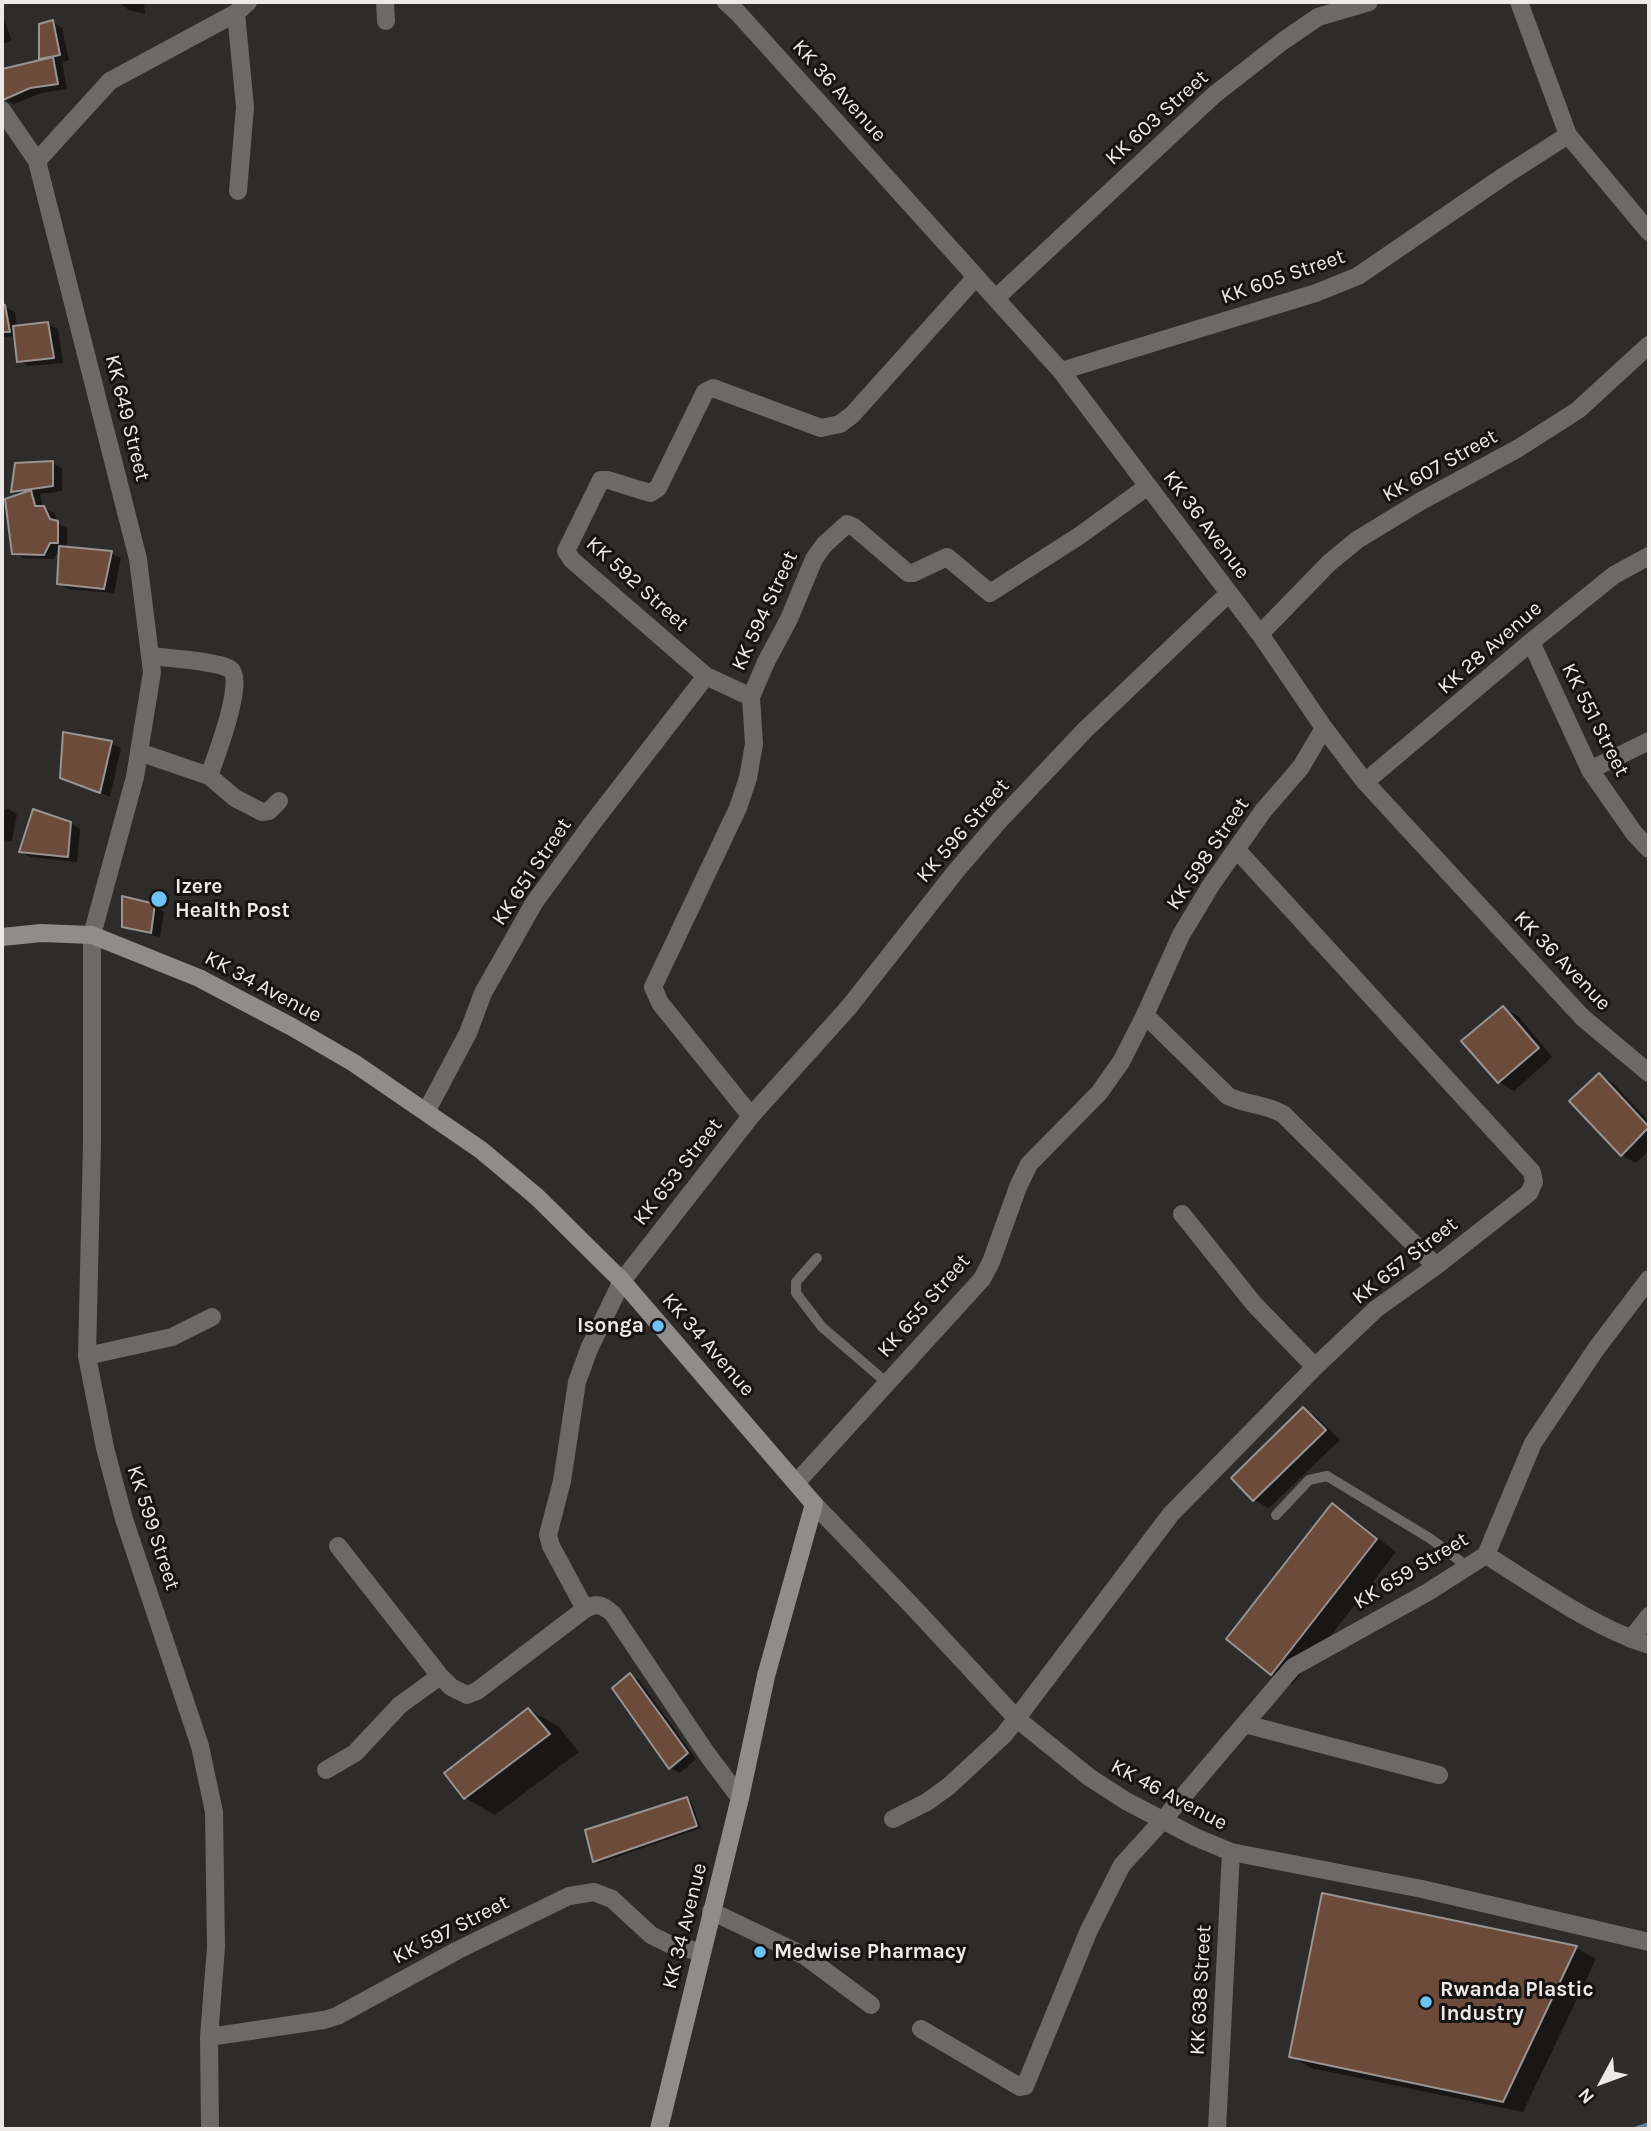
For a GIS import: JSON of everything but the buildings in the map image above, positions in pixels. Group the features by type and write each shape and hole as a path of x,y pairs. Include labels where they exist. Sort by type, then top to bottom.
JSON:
{"main road":[{"name":"KK 34 Avenue","path":"2,937 41,933 92,934 199,978 354,1063 481,1150 537,1197 622,1281 814,1504 766,1676 740,1798 659,2129"}],"street":[{"path":"385,2 386,21"},
{"name":"KK 36 Avenue","path":"726,2 748,23 1061,371 1260,634 1365,782 1582,1017 1649,1073"},
{"name":"KK 603 Street","path":"996,298 1214,95 1318,17 1369,2"},
{"path":"1519,2 1568,135 1649,232"},
{"path":"2,110 37,161 110,81 242,7 245,107 238,191"},
{"name":"KK 605 Street","path":"1061,371 1316,293 1358,276 1568,135"},
{"name":"KK 649 Street","path":"37,161 138,559 152,672 135,777 92,934"},
{"name":"KK 592 Street","path":"751,696 706,676 572,560 566,551 601,480 650,493 658,488 705,392 713,388 821,428 840,424 852,415 976,277"},
{"name":"KK 607 Street","path":"1260,634 1329,563 1357,540 1421,501 1517,449 1578,410 1649,345"},
{"name":"KK 594 Street","path":"655,993 653,987 737,808 748,778 754,744 751,696 789,619 814,559 824,545 846,524 854,527 908,573 947,557 990,593 1079,536 1148,486"},
{"name":"KK 28 Avenue","path":"1365,782 1614,575 1649,556"},
{"name":"KK 596 Street","path":"751,1116 849,1007 999,821 1086,730 1228,593"},
{"name":"KK 551 Street","path":"1531,642 1590,770 1634,833 1649,849"},
{"path":"150,656 229,667 234,673 236,681 228,719 209,776"},
{"name":"KK 651 Street","path":"426,1112 468,1033 484,993 534,903 706,676"},
{"name":"KK 598 Street","path":"1145,1015 1181,935 1211,885 1263,811 1301,767 1324,727"},
{"path":"1590,770 1649,741"},
{"path":"139,752 209,776 235,798 262,812 269,811 279,801"},
{"name":"KK 657 Street","path":"893,1819 950,1786 1017,1719 1171,1514 1315,1367 1376,1309 1529,1193 1534,1182 1532,1172 1237,850"},
{"name":"KK 599 Street","path":"92,934 92,1144 87,1356 104,1448 124,1519 200,1746 214,1812 216,1947 209,2037 210,2129"},
{"name":"KK 653 Street","path":"585,1609 551,1546 548,1535 562,1481 577,1382 589,1349 622,1281 751,1116 660,1003 655,993"},
{"path":"1145,1015 1228,1096 1270,1107 1283,1114 1436,1266"},
{"name":"KK 655 Street","path":"796,1483 982,1279 1029,1164 1099,1093 1121,1062 1145,1015"},
{"path":"1182,1214 1254,1304 1315,1367"},
{"name":"KK 659 Street","path":"921,2029 1020,2087 1025,2086 1089,1930 1122,1865 1163,1821 1293,1667 1428,1592 1486,1555 1533,1443 1596,1349 1649,1279"},
{"path":"87,1356 172,1336 212,1317"},
{"name":"KK 46 Avenue","path":"814,1504 1017,1719 1089,1777 1163,1821 1231,1852 1422,1889 1649,1942"},
{"path":"338,1546 440,1676 451,1687 467,1695 477,1691 585,1609 593,1604 603,1605 613,1614 707,1754 740,1798"},
{"path":"1486,1555 1579,1611 1631,1639 1649,1645"},
{"path":"1631,1639 1649,1616"},
{"path":"326,1770 355,1754 400,1705 440,1676"},
{"path":"1245,1724 1439,1775"},
{"name":"KK 638 Street","path":"1217,2129 1231,1852"},
{"name":"KK 597 Street","path":"209,2037 337,2016 458,1950 569,1896 594,1892 612,1899 651,1935 671,1945 701,1952"},
{"path":"711,1911 805,1956 871,2005"}],"lane":[{"path":"817,1258 796,1282 796,1293 822,1327 887,1383"},
{"path":"1276,1516 1309,1480 1326,1476 1431,1539 1468,1567"}],"waterway":[{"path":"1637,2129 1649,2125"}],"place":[{"name":"Izere Health Post","path":"159,899"},
{"name":"Isonga","path":"658,1326"},
{"name":"Medwise Pharmacy","path":"760,1952"},
{"name":"Rwanda Plastic Industry","path":"1426,2002"}]}
